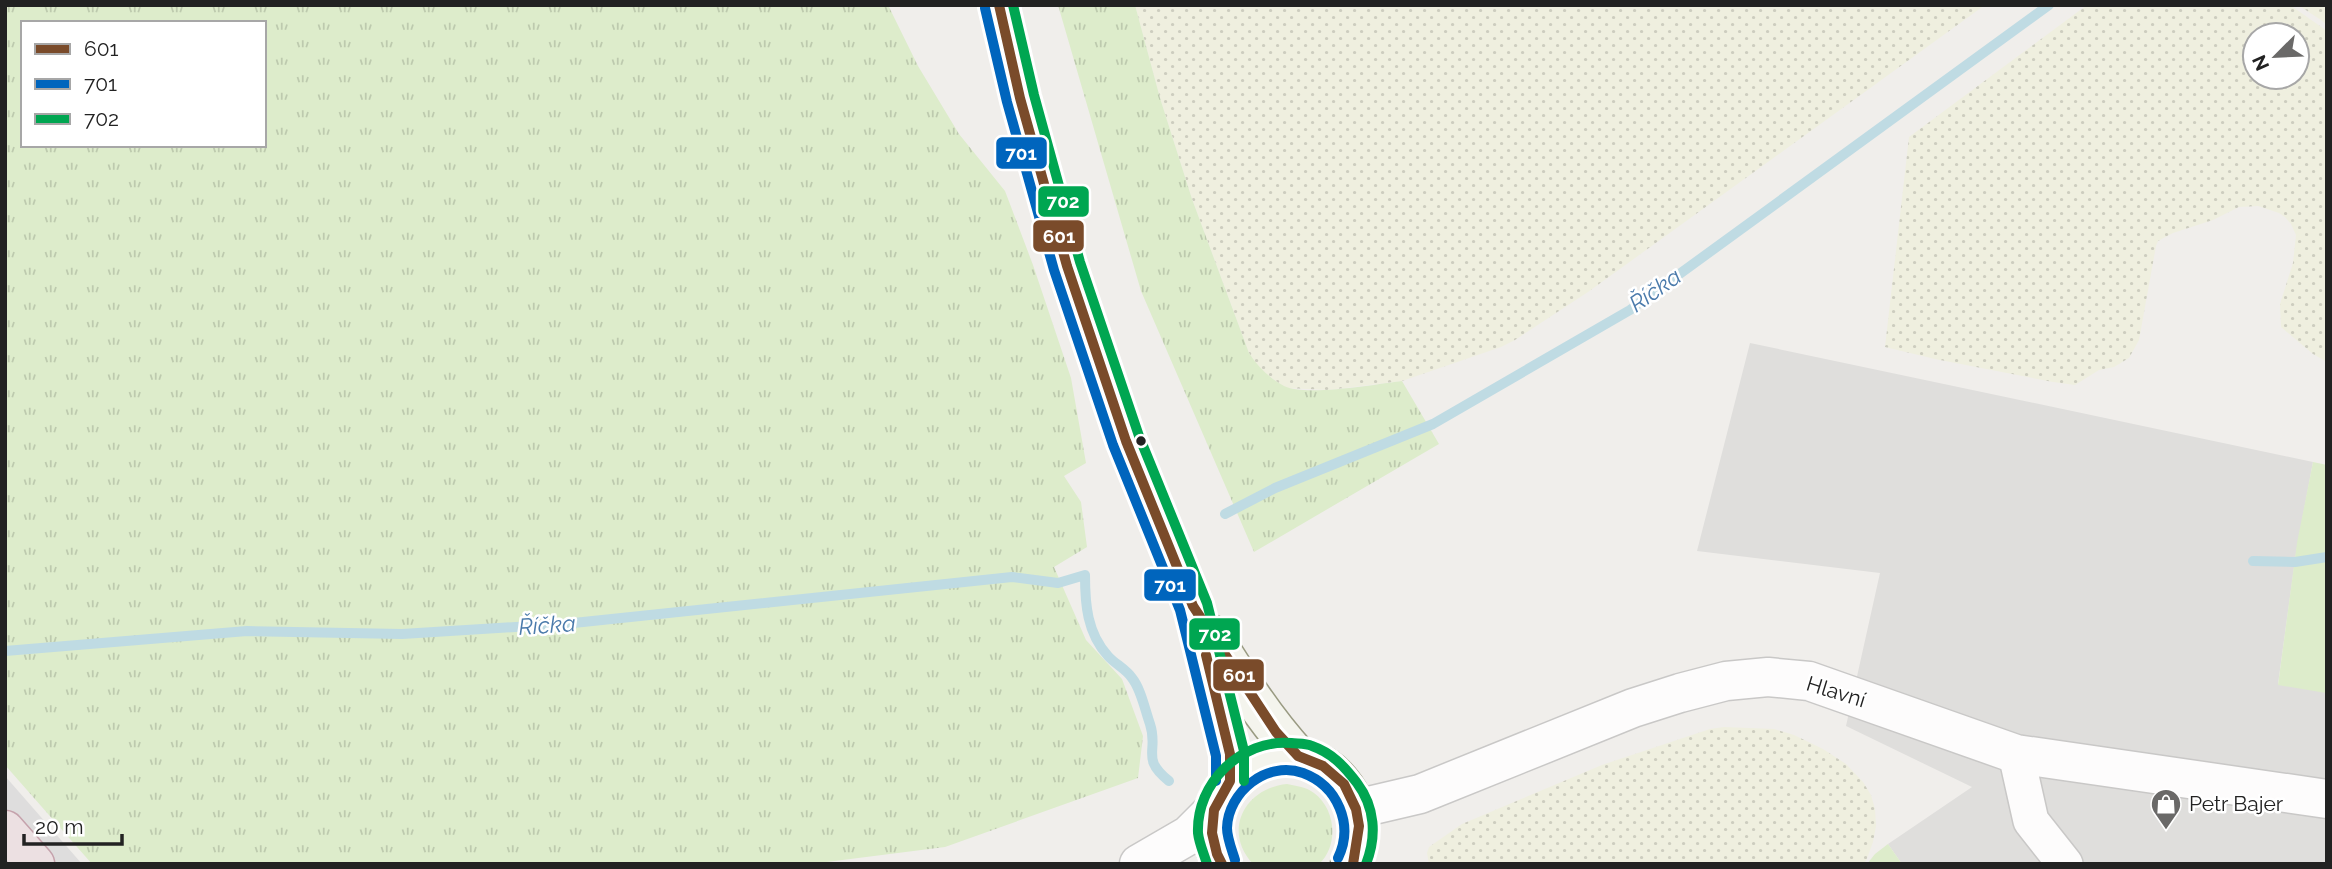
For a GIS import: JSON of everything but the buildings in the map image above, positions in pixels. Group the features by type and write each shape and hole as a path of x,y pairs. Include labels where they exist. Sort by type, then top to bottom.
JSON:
{"highway":[{"path":"5,830 35,864"}],"main road":[{"path":"999,5 1020,98 1067,266 1126,441 1193,606 1230,754 1212,832 1222,864"},
{"path":"1193,606 1259,709 1298,756"},
{"path":"1222,796 1249,765 1273,756 1298,756 1324,766 1344,784 1356,809 1358,844 1352,863"}],"street":[{"name":"Hlavní","path":"1356,809 1420,794 1633,708 1726,681 1768,677 1810,681 2016,754 2327,799"},
{"path":"2016,754 2031,821 2065,864"},
{"path":"1139,864 1189,835 1222,796"}],"shaded area":[{"path":"1750,343 2313,462 2296,553 2278,684 2326,692 2327,687 2327,864 1902,864 1888,844 1972,787 1846,726 1880,573 1697,551"}],"green space":[{"path":"5,5 888,5 918,66 959,134 1005,191 1071,378 1086,463 1064,476 1081,502 1087,547 1054,567 1086,640 1122,679 1143,736 1138,778 945,847 811,864 92,864 5,765"},
{"path":"1058,5 1135,5 1160,98 1192,199 1249,353 1260,367 1279,383 1294,389 1341,389 1402,381 1439,444 1254,552 1141,291"},
{"path":"1135,5 1985,5 1588,292 1515,340 1402,381 1328,390 1286,388 1256,365 1249,353 1192,199 1160,98"},
{"path":"2087,5 2290,5 2327,31 2327,362 2313,354 2281,327 2280,304 2293,263 2296,235 2285,217 2258,206 2239,207 2158,241 2139,340 2129,358 2114,367 2099,370 2075,385 1885,347 1909,137"},
{"path":"2298,5 2327,5 2327,25 2321,20"},
{"path":"2313,462 2327,465 2326,693 2278,685 2297,543"},
{"path":"1710,729 1774,729 1794,735 1846,764 1863,782 1875,809 1876,826 1866,861 1862,864 1429,864 1429,847 1462,824 1602,765"},
{"path":"1287,784 1308,789 1327,808 1332,828 1330,848 1319,864 1253,864 1239,838 1243,813 1250,802 1260,794 1272,787"},
{"path":"1888,844 1902,864 1867,864 1875,854"}],"pier":[{"path":"5,776 82,864 5,864"}],"waterway":[{"name":"Říčka","path":"1225,514 1275,488 1433,424 1630,310 2049,5"},
{"path":"2253,561 2295,562 2327,557"},
{"name":"Říčka","path":"5,651 247,631 402,634 564,624 1012,577 1058,583 1085,575 1091,628 1101,647 1130,675 1138,688 1152,733 1153,760 1160,773 1169,781"}],"transit line":[{"name":"601","path":"999,5 1020,98 1067,266 1126,441 1193,606 1276,732 1298,756 1323,766 1344,784 1356,809 1359,826 1353,864"},
{"name":"702","path":"1013,5 1034,95 1080,262 1139,436 1207,603 1244,751 1244,781"},
{"name":"701","path":"985,8 1007,102 1054,270 1113,445 1180,610 1216,756 1216,781"},
{"name":"601","path":"1206,655 1230,754 1230,781 1214,810 1212,833 1222,864"},
{"name":"702","path":"1207,864 1198,833 1199,815 1213,781 1225,768 1255,748 1291,743 1309,745 1332,756 1363,792 1371,812 1373,832 1366,864"},
{"name":"701","path":"1235,860 1227,828 1234,802 1242,791 1263,775 1289,770 1315,779 1334,797 1340,808 1344,833 1338,858"}],"place":[{"name":"Petr Bajer","path":"2166,831"}]}
